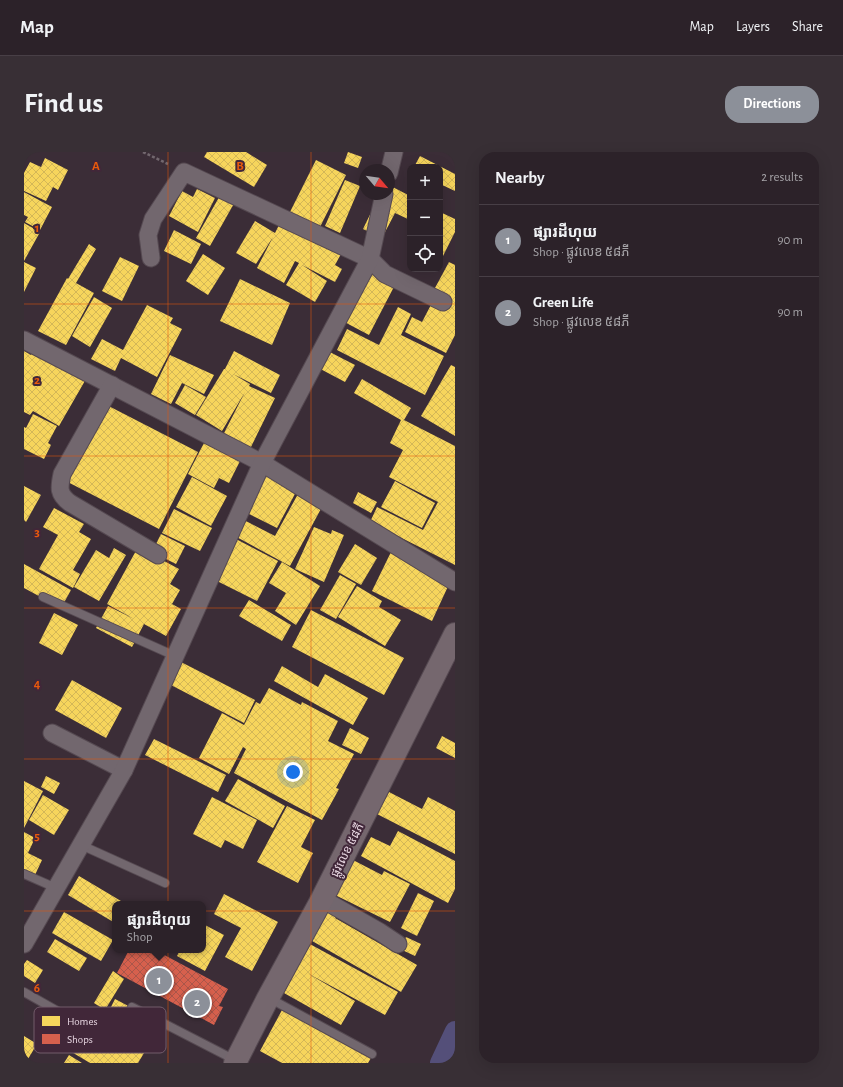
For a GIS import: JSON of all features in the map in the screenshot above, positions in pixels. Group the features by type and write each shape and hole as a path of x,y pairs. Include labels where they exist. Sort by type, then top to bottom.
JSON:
{"street":[{"path":"391,164 394,152"},
{"path":"151,258 148,235 153,219 184,172 370,259 385,274 443,302"},
{"path":"24,944 124,770 262,463 370,259 383,200"},
{"path":"24,340 262,463 455,582"},
{"path":"112,385 62,474 59,487 63,497 70,503 158,555"},
{"name":"ផ្លូវលេខ ៥៨ភី","path":"236,1062 268,998 322,899 455,634"},
{"path":"52,733 124,770"},
{"path":"322,899 374,928 398,944"}],"lane":[{"path":"43,597 175,656"},
{"path":"81,845 165,883"},
{"path":"24,874 56,888"},
{"path":"24,992 50,1007"},
{"path":"268,998 372,1054"},
{"path":"166,1025 236,1062"}],"path":[{"path":"143,152 184,172"}],"building: Homes":[{"path":"207,152 246,152 267,165 254,187 204,157"},
{"path":"348,152 362,157 358,168 344,163"},
{"path":"420,156 436,164 416,164"},
{"path":"45,158 68,170 58,190 53,187 46,201 24,191 24,173 30,162 41,167"},
{"path":"316,160 346,175 320,227 290,212"},
{"path":"443,168 455,174 455,191 443,185"},
{"path":"345,180 359,186 340,233 325,226"},
{"path":"395,188 407,194 407,219 395,213 382,238 363,229 377,200 395,200"},
{"path":"197,189 215,198 198,232 169,216 182,191 193,197"},
{"path":"24,192 52,207 40,230 25,222 28,217 24,215"},
{"path":"222,192 236,200 210,246 196,238"},
{"path":"443,213 455,219 455,232 443,256"},
{"path":"255,221 275,233 280,223 341,254 335,265 342,269 335,282 302,265 327,281 315,302 286,285 299,263 295,261 284,283 257,268 273,237 256,264 236,253"},
{"path":"24,223 40,232 24,261"},
{"path":"174,230 201,244 191,264 164,251"},
{"path":"89,244 96,249 76,283 94,293 66,345 38,331 67,278 68,279"},
{"path":"203,254 225,268 208,295 186,281"},
{"path":"120,257 139,266 122,301 102,291"},
{"path":"24,262 36,268 24,292"},
{"path":"364,262 398,279 369,335 335,317"},
{"path":"449,262 455,265 455,335 446,353 405,332 412,317 422,322 433,301 429,299"},
{"path":"240,279 290,303 272,345 220,321"},
{"path":"94,297 112,308 90,347 72,336"},
{"path":"147,305 173,318 170,323 182,329 157,377 121,358 115,371 91,359 102,339 123,350"},
{"path":"398,307 411,314 401,335 444,356 425,395 337,350 347,329 379,345"},
{"path":"320,347 355,365 345,382 311,364"},
{"path":"34,349 86,379 59,426 33,411 30,415 24,412 24,351 31,355"},
{"path":"234,351 280,375 271,393 233,374 250,384 249,386 275,398 250,449 223,435 245,392 222,431 196,415 225,369"},
{"path":"170,355 214,375 204,394 182,383 171,404 151,394"},
{"path":"451,365 455,367 455,436 421,416"},
{"path":"362,379 411,408 404,420 455,446 455,565 370,522 377,507 423,530 438,502 389,477 403,450 390,443 401,420 354,393"},
{"path":"185,385 206,397 195,415 175,403"},
{"path":"95,399 198,452 159,529 56,476"},
{"path":"33,414 57,426 48,443 51,445 44,459 24,449 24,427 26,428"},
{"path":"204,443 240,461 229,483 219,478 214,488 188,474"},
{"path":"257,469 297,490 277,528 237,508"},
{"path":"192,477 227,496 211,526 176,507"},
{"path":"395,481 435,503 422,528 381,507"},
{"path":"24,486 41,495 26,522 24,520"},
{"path":"358,492 377,502 371,513 353,503"},
{"path":"298,494 322,507 290,566 231,534 240,518 275,536"},
{"path":"54,508 84,524 79,532 91,539 73,570 80,574 73,588 39,569 58,535 43,527"},
{"path":"174,509 212,528 200,551 162,533"},
{"path":"314,527 331,534 332,530 344,535 324,582 295,569"},
{"path":"161,534 185,546 176,564 152,552"},
{"path":"234,538 278,561 257,601 213,579"},
{"path":"355,544 377,558 361,585 338,572"},
{"path":"138,547 179,569 170,584 180,590 172,604 181,609 166,636 144,624 132,647 96,628 108,606 134,619 107,604"},
{"path":"114,548 126,555 99,601 74,587 96,550 109,558"},
{"path":"391,552 450,582 432,621 372,591"},
{"path":"282,562 320,586 296,625 275,611 286,593 269,583"},
{"path":"24,564 71,590 61,608 24,588"},
{"path":"340,575 356,584 336,619 320,610"},
{"path":"357,586 382,601 379,607 401,620 385,646 338,617"},
{"path":"249,600 291,625 282,641 239,616"},
{"path":"311,610 404,658 384,695 292,647"},
{"path":"54,613 78,625 62,655 39,643"},
{"path":"181,662 255,700 244,723 169,684"},
{"path":"282,666 318,687 325,674 368,698 353,725 274,681"},
{"path":"72,680 122,708 106,738 55,710"},
{"path":"269,688 301,705 302,702 338,721 328,741 354,754 336,788 339,789 322,820 234,773 246,749 243,747 229,774 199,758 222,713 244,725 256,702 260,704"},
{"path":"350,728 369,738 361,754 342,745"},
{"path":"442,736 455,743 455,758 436,748"},
{"path":"154,739 226,775 218,792 145,755"},
{"path":"46,776 60,783 54,794 41,787"},
{"path":"238,779 285,806 273,828 225,801"},
{"path":"24,781 43,791 24,828"},
{"path":"389,792 422,809 428,797 455,811 455,854 377,814"},
{"path":"43,795 69,810 54,835 29,820"},
{"path":"212,797 257,820 243,849 225,840 221,848 193,834"},
{"path":"287,806 315,820 301,847 313,853 298,883 257,862"},
{"path":"398,831 455,861 455,889 448,903 361,856 371,837 390,846"},
{"path":"24,832 35,838 28,853 42,860 35,875 24,869"},
{"path":"353,860 382,875 384,871 410,884 390,922 335,895"},
{"path":"79,876 121,901 112,901 112,921 68,895"},
{"path":"418,893 434,901 417,936 401,928"},
{"path":"224,894 278,922 252,971 225,957 241,928 214,914"},
{"path":"326,905 339,912 335,918 417,965 401,992 307,938"},
{"path":"64,912 112,939 112,942 101,961 52,933"},
{"path":"206,926 224,935 205,971 177,956 178,953 206,953"},
{"path":"406,937 421,944 415,956 400,949"},
{"path":"55,939 87,958 79,971 47,952"},
{"path":"308,943 398,992 385,1015 307,973 355,1001 341,1025 284,993 297,968 295,967"},
{"path":"27,960 43,970 35,983 24,976 24,964"},
{"path":"113,971 124,979 107,1007 100,1007 94,1003"},
{"path":"115,999 130,1007 111,1007"},
{"path":"282,1010 371,1058 368,1063 282,1063 260,1051"},
{"path":"24,1036 34,1042 34,1049 28,1059 24,1057"},
{"path":"73,1053 144,1053 138,1063 90,1063"},
{"path":"69,1055 82,1063 64,1063"}],"building: Shops":[{"path":"127,953 161,953 228,989 219,1006 223,1007 214,1025 117,973"}],"waterway":[{"path":"440,1063 455,1031"}],"place":[{"name":"ផ្សារដីហុយ","path":"159,981"},
{"name":"Green Life","path":"197,1003"}]}
